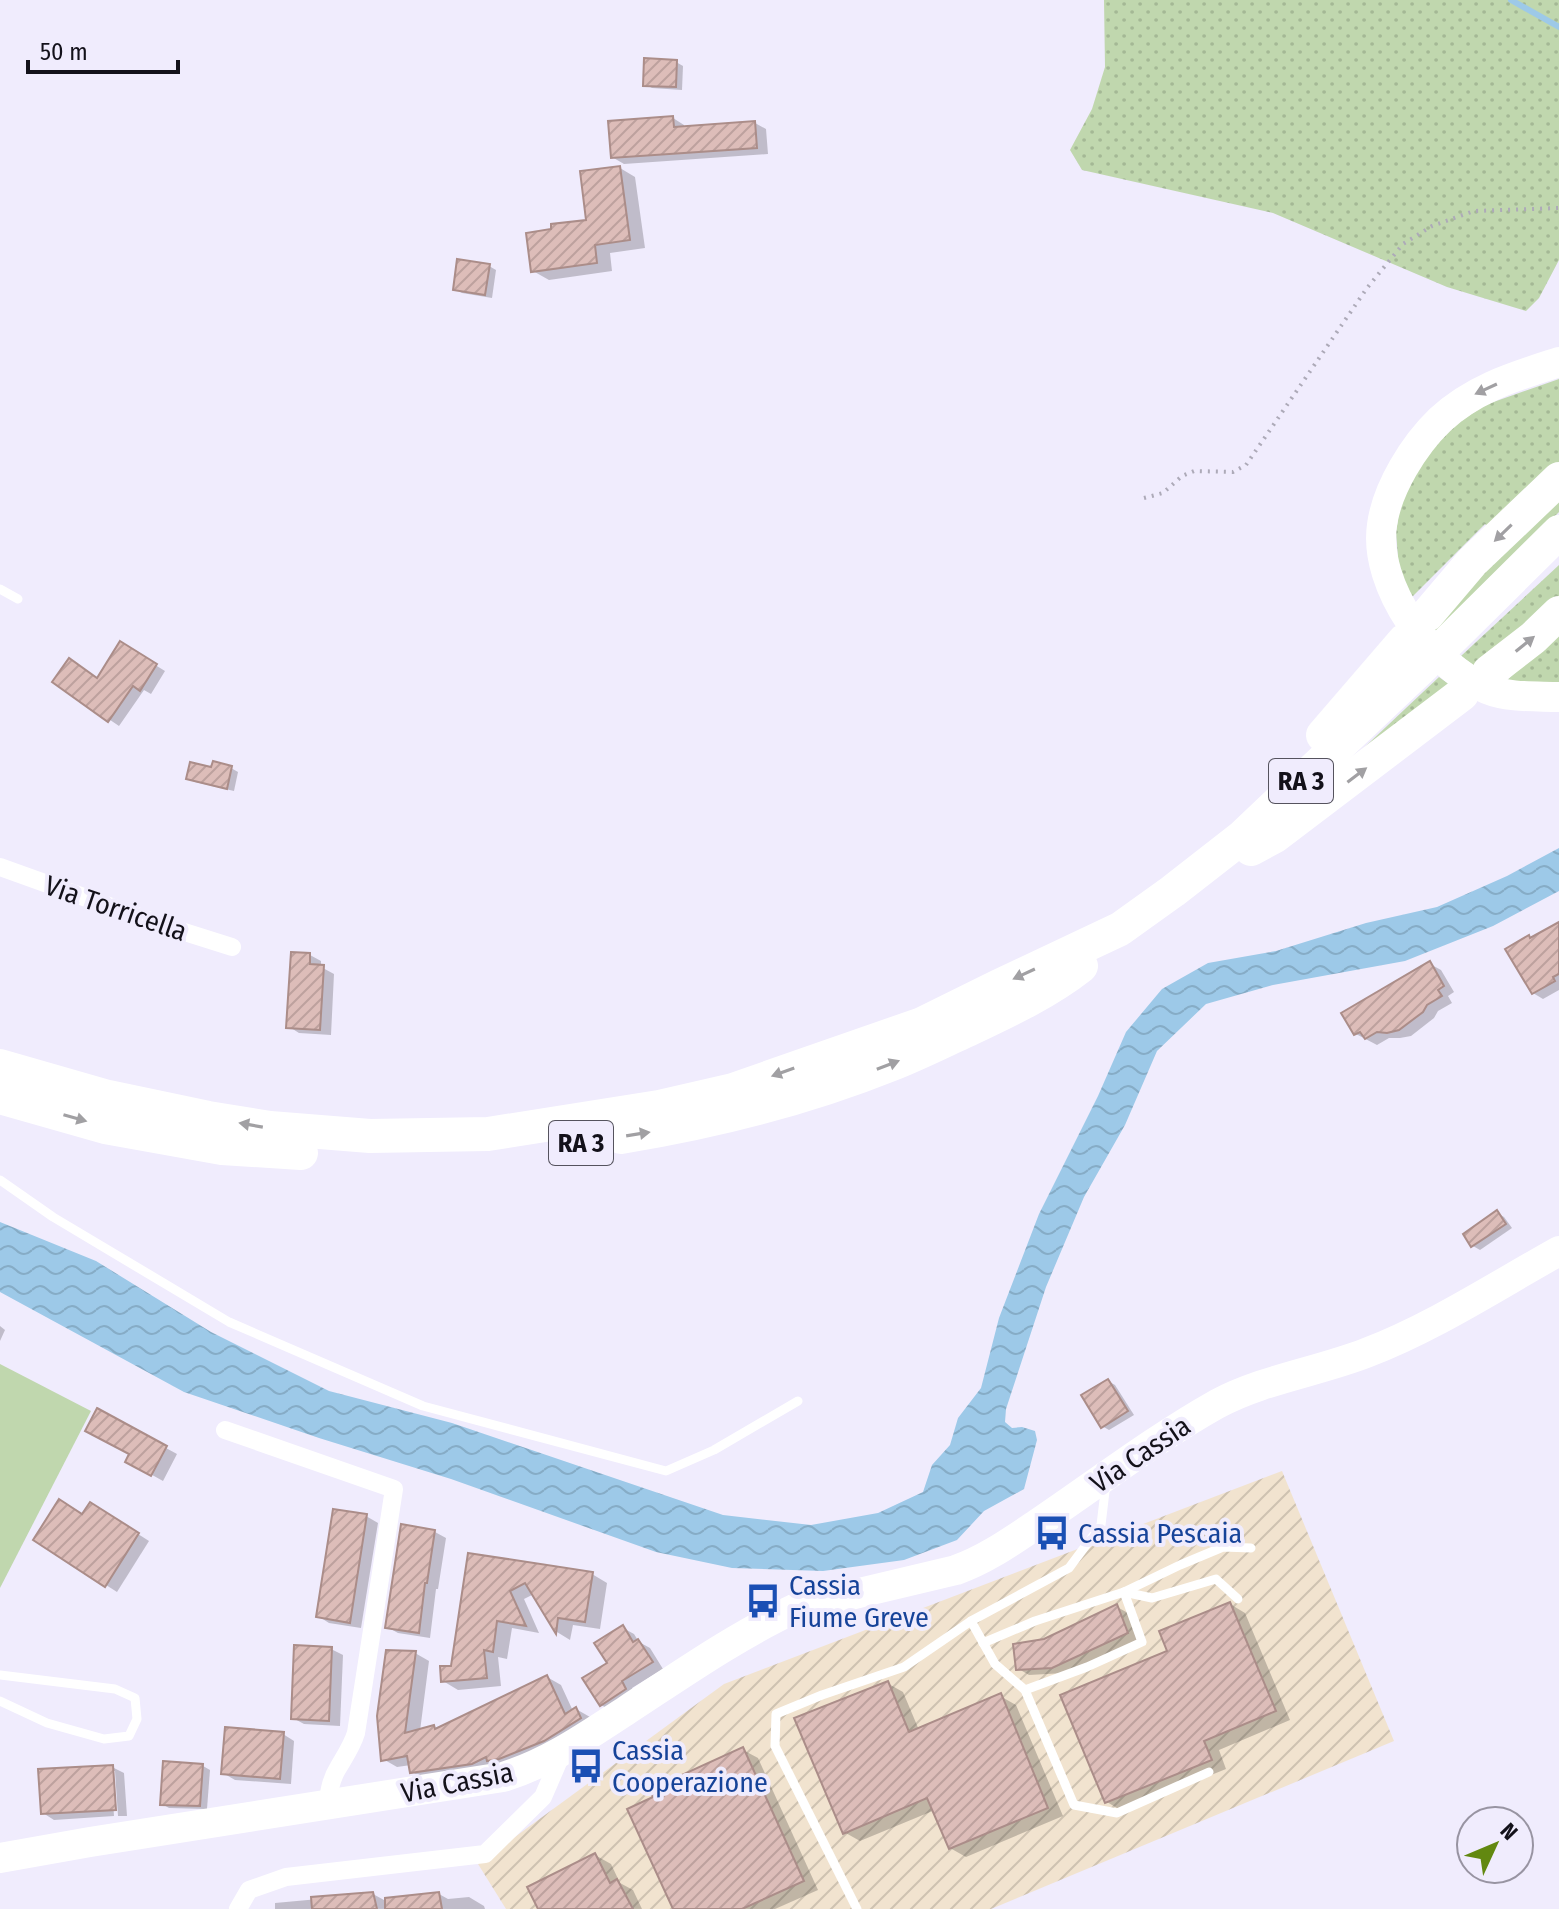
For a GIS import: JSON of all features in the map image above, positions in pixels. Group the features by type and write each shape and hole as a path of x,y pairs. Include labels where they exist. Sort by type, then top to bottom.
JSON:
{"highway":[{"path":"1412,607 1472,562 1559,479"},
{"path":"1449,641 1559,532"},
{"path":"1496,683 1533,638 1559,613"},
{"name":"RA 3","path":"0,1066 108,1097 270,1128 370,1136 488,1134 659,1107 733,1090 922,1024 1120,929 1241,838 1414,653"},
{"path":"1173,891 1275,836 1462,694"},
{"name":"RA 3","path":"0,1097 105,1127 222,1148 350,1157 452,1156 543,1150 669,1129 820,1090 894,1064 1022,1004 1068,976 1105,947 1120,929"}],"main road":[{"path":"1559,362 1502,381 1471,396 1440,421 1412,455 1391,491 1381,526 1384,564 1412,607 1413,627 1440,657 1472,681 1489,689 1496,683 1559,697"},
{"name":"Via Cassia","path":"0,1858 520,1772 562,1753 772,1619 796,1608 956,1570 977,1562 1171,1432 1238,1393 1363,1354 1399,1339 1559,1251"}],"street":[{"name":"Via Torricella","path":"0,867 232,947"},
{"path":"225,1430 394,1489 356,1733 330,1786 327,1805"},
{"path":"238,1909 249,1890 286,1877 485,1854 543,1797 562,1753"}],"lane":[{"path":"0,589 18,599"},
{"path":"0,1180 53,1217 229,1322 423,1406 666,1471 714,1450 798,1401"},
{"path":"857,1909 775,1746 776,1714 904,1667 971,1621 1069,1568 1101,1525 1107,1476"},
{"path":"983,1643 1035,1621 1124,1592 1223,1547 1251,1548"},
{"path":"1124,1592 1152,1598 1216,1579 1238,1599"},
{"path":"1025,1690 1142,1642 1124,1592"},
{"path":"971,1621 995,1664 1025,1690 1074,1805 1117,1813 1209,1772"},
{"path":"0,1675 115,1689 135,1698 137,1719 129,1736 104,1739 47,1723 0,1701"}],"path":[{"path":"1144,498 1163,493 1182,476 1194,471 1233,472 1246,465 1367,288 1403,244 1432,226 1474,211 1559,208"}],"shaded area":[{"path":"1282,1471 1394,1741 991,1909 506,1909 478,1864 724,1684"}],"green space":[{"path":"1104,0 1559,0 1559,260 1539,298 1526,311 1447,287 1273,213 1082,170 1070,150 1092,109 1105,67"},
{"path":"1559,379 1559,466 1489,527 1485,524 1412,597 1399,570 1396,532 1401,501 1417,465 1441,434 1485,405"},
{"path":"1559,495 1559,512 1437,632 1432,626"},
{"path":"1559,565 1559,604 1480,670 1461,656"},
{"path":"1559,632 1559,684 1505,682"},
{"path":"1439,677 1457,690 1353,758"},
{"path":"0,1364 91,1411 0,1588"}],"water":[{"path":"1559,848 1559,891 1493,926 1405,961 1273,985 1206,1004 1157,1051 1125,1125 1084,1197 1046,1287 1006,1409 1005,1422 1012,1428 1035,1431 1037,1440 1024,1489 984,1511 957,1540 904,1560 823,1571 732,1568 656,1552 451,1479 184,1392 0,1292 0,1222 96,1261 211,1332 329,1391 452,1423 723,1515 811,1525 878,1513 923,1492 932,1465 950,1445 958,1418 981,1388 999,1318 1039,1214 1126,1032 1162,989 1208,963 1276,951 1366,923 1437,907 1507,876"}],"building":[{"path":"644,58 677,60 676,87 643,86"},
{"path":"673,116 674,127 755,121 757,148 611,158 608,121"},
{"path":"620,166 630,240 595,245 597,263 531,272 526,233 551,229 551,224 586,220 580,171"},
{"path":"457,259 490,264 485,295 453,290"},
{"path":"120,641 157,664 140,691 133,686 108,722 52,682 69,658 97,678"},
{"path":"213,761 232,766 227,789 186,779 190,762 211,767"},
{"path":"1559,922 1559,974 1553,977 1555,981 1532,994 1505,949"},
{"path":"291,952 310,953 310,964 324,965 320,1030 286,1028"},
{"path":"1430,961 1444,986 1438,990 1442,996 1399,1030 1377,1032 1365,1039 1360,1032 1354,1035 1341,1013"},
{"path":"1497,1210 1506,1224 1471,1247 1463,1234"},
{"path":"1108,1379 1128,1411 1101,1428 1081,1395"},
{"path":"97,1408 167,1446 151,1476 125,1462 129,1454 85,1431"},
{"path":"59,1499 82,1514 90,1502 139,1533 105,1587 33,1540"},
{"path":"333,1509 367,1514 350,1623 316,1617"},
{"path":"401,1524 435,1530 419,1633 385,1628"},
{"path":"468,1553 593,1572 585,1622 558,1618 556,1634 525,1583 510,1591 526,1626 497,1621 493,1652 484,1650 487,1678 441,1682 440,1666 451,1666"},
{"path":"1230,1602 1276,1711 1204,1741 1212,1760 1105,1803 1060,1695 1167,1651 1159,1631"},
{"path":"1117,1604 1128,1633 1052,1668 1016,1670 1013,1644 1044,1639"},
{"path":"623,1625 633,1642 638,1639 653,1662 622,1681 626,1689 600,1706 582,1678 607,1663 594,1643"},
{"path":"294,1645 332,1647 329,1721 291,1719"},
{"path":"386,1650 416,1651 405,1733 434,1725 435,1729 547,1675 565,1714 576,1707 581,1718 544,1741 499,1759 487,1761 486,1757 472,1764 410,1773 407,1756 381,1761 377,1716"},
{"path":"888,1681 909,1732 1001,1693 1048,1808 949,1849 927,1798 843,1834 794,1718"},
{"path":"225,1727 284,1732 280,1779 221,1774"},
{"path":"743,1747 804,1881 742,1909 673,1909 627,1809 653,1797 649,1790"},
{"path":"163,1761 203,1764 200,1806 160,1805"},
{"path":"113,1765 116,1810 41,1814 38,1769"},
{"path":"595,1853 610,1883 617,1879 633,1909 538,1909 527,1887"},
{"path":"373,1892 377,1909 312,1909 311,1897"},
{"path":"439,1892 442,1909 385,1909 385,1898"}],"waterway":[{"path":"1511,0 1559,27"}],"place":[{"name":"Cassia Pescaia","path":"1052,1533"},
{"name":"Cassia Fiume Greve","path":"763,1601"},
{"name":"Cassia Cooperazione","path":"586,1766"}]}
